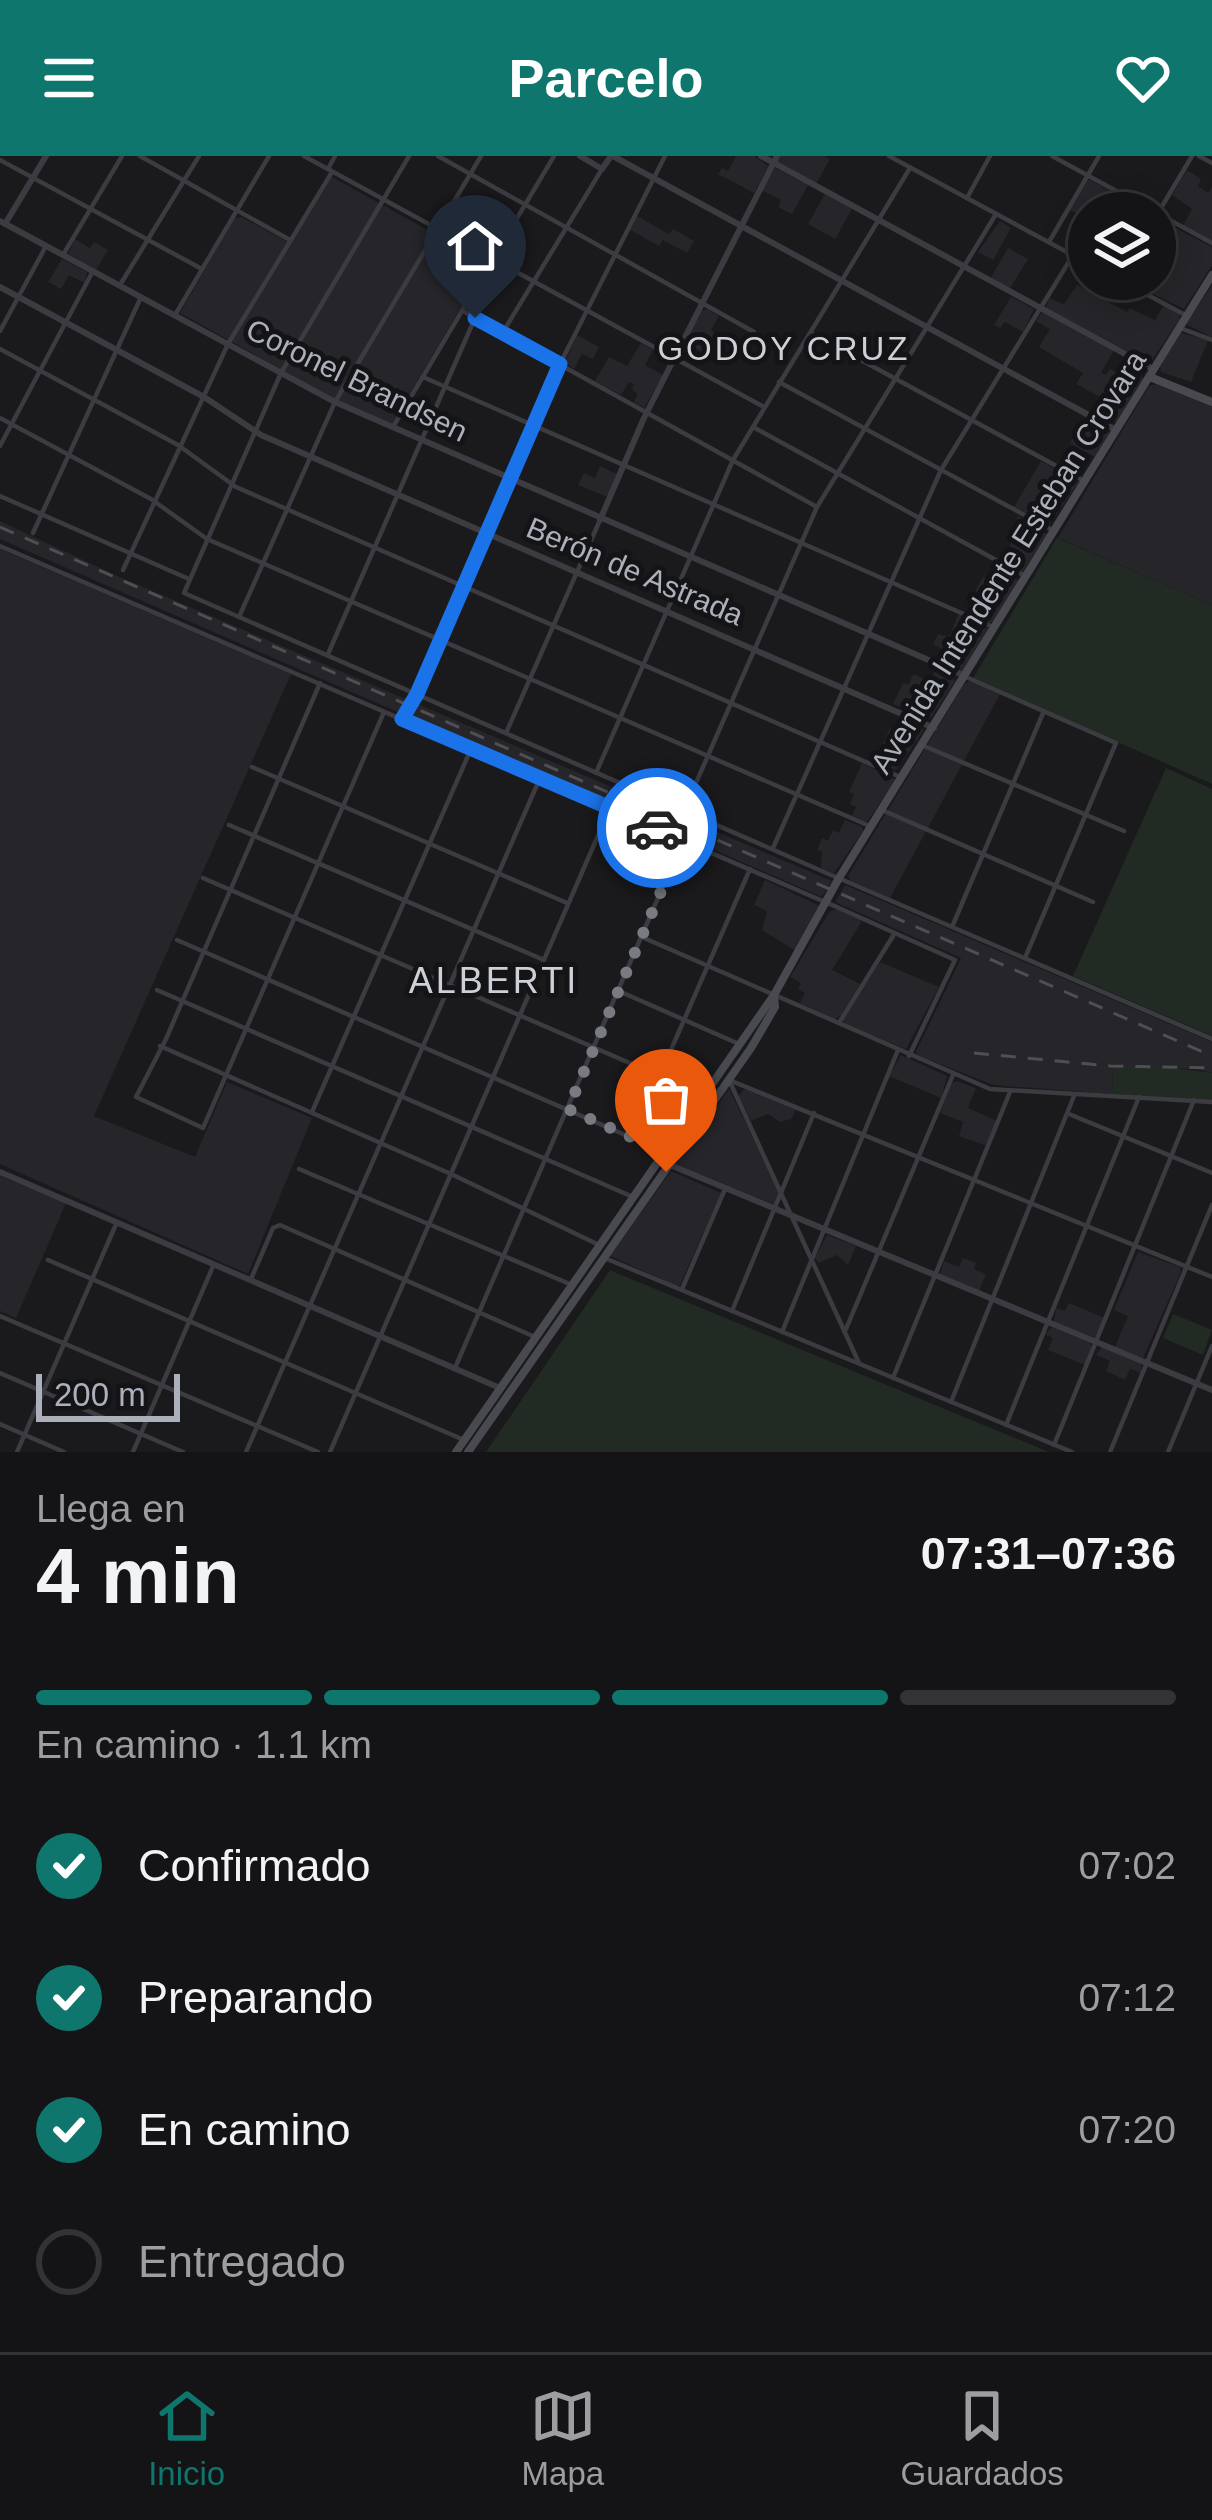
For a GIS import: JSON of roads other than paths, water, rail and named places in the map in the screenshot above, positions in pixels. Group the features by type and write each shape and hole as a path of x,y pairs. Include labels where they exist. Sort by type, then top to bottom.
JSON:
{"main road":[{"name":"Avenida Intendente Esteban Crovara","path":"827,904 1211,278"},
{"path":"1152,373 1212,402"},
{"path":"468,1452 535,1337 774,995 827,904"},
{"path":"456,1452 670,1165 775,1007 774,995"}],"street":[{"path":"3,222 46,156"},
{"path":"63,255 122,156"},
{"path":"140,156 290,240"},
{"path":"120,285 199,156"},
{"path":"175,315 269,156"},
{"path":"304,156 764,407"},
{"path":"123,570 228,344 335,156"},
{"path":"409,156 281,373 184,593 1212,1040"},
{"path":"438,156 754,332"},
{"path":"239,617 335,401 482,156"},
{"path":"393,428 554,156"},
{"path":"580,156 602,170"},
{"path":"503,332 612,156 1117,431"},
{"path":"402,719 560,364 664,156"},
{"path":"761,156 775,159 1152,373"},
{"path":"890,156 1068,252"},
{"path":"967,198 990,156"},
{"path":"1052,156 1115,192"},
{"path":"1049,242 1100,156"},
{"path":"1172,192 1196,156 1212,164"},
{"path":"506,733 647,412 775,159"},
{"path":"0,160 202,269"},
{"path":"596,773 733,460 910,168"},
{"path":"684,810 817,507 996,214"},
{"name":"Coronel Brandsen","path":"3,222 335,401 967,677"},
{"path":"1176,226 1212,243"},
{"path":"0,331 46,246"},
{"path":"773,848 917,517 1068,263"},
{"path":"0,446 94,272"},
{"name":"Berón de Astrada","path":"0,287 204,397 256,433 934,728"},
{"path":"33,533 141,297"},
{"path":"1158,300 1187,316"},
{"path":"463,311 817,507"},
{"path":"327,656 475,318"},
{"path":"1180,328 1212,340"},
{"path":"810,333 1085,482"},
{"path":"0,350 182,448 231,484 904,778"},
{"path":"423,377 996,628"},
{"path":"779,382 1055,532"},
{"path":"0,418 155,501 207,539 872,827"},
{"path":"753,427 1028,577"},
{"path":"0,496 189,579"},
{"path":"0,546 952,957 954,963 909,1055"},
{"path":"967,677 1116,743 1025,959"},
{"path":"320,683 136,1097 203,1128 385,712"},
{"path":"952,927 1044,711"},
{"path":"924,746 1124,831"},
{"path":"312,1112 471,749"},
{"path":"252,767 567,903"},
{"path":"246,1452 541,778"},
{"path":"330,1452 611,807"},
{"path":"882,810 1093,902"},
{"path":"229,825 544,960"},
{"path":"455,1368 683,840"},
{"path":"660,1075 750,869"},
{"path":"203,878 715,1100"},
{"path":"839,1023 895,934"},
{"path":"644,938 990,1089 1212,1102"},
{"path":"177,940 665,1152 670,1165 725,1189 1212,1390"},
{"path":"157,990 634,1197"},
{"path":"620,992 739,1044"},
{"path":"160,1046 526,1208 598,1245 605,1256 681,1290 1072,1452"},
{"path":"782,1332 898,1051"},
{"path":"845,1330 953,1075"},
{"path":"729,1080 1212,1277"},
{"path":"729,1080 859,1363"},
{"path":"893,1378 1010,1092"},
{"path":"951,1402 1074,1096"},
{"path":"1006,1425 1139,1097"},
{"path":"1054,1445 1194,1100"},
{"path":"732,1311 814,1113"},
{"path":"1069,1114 1212,1173"},
{"path":"299,1169 572,1285"},
{"path":"0,1172 504,1390"},
{"path":"681,1290 725,1189"},
{"path":"1110,1452 1212,1204"},
{"path":"17,1452 117,1222"},
{"path":"251,1280 274,1228 280,1225 535,1337"},
{"path":"48,1260 464,1440"},
{"path":"134,1452 214,1263"},
{"path":"0,1316 318,1452"},
{"path":"1168,1452 1212,1346"},
{"path":"0,1373 183,1452"},
{"path":"0,1424 64,1452"}],"railway":[{"path":"0,527 1212,1056"},
{"path":"974,1053 1110,1066 1212,1068"}],"district":[{"name":"GODOY CRUZ","path":"784,348"},
{"name":"ALBERTI","path":"494,980"}]}
